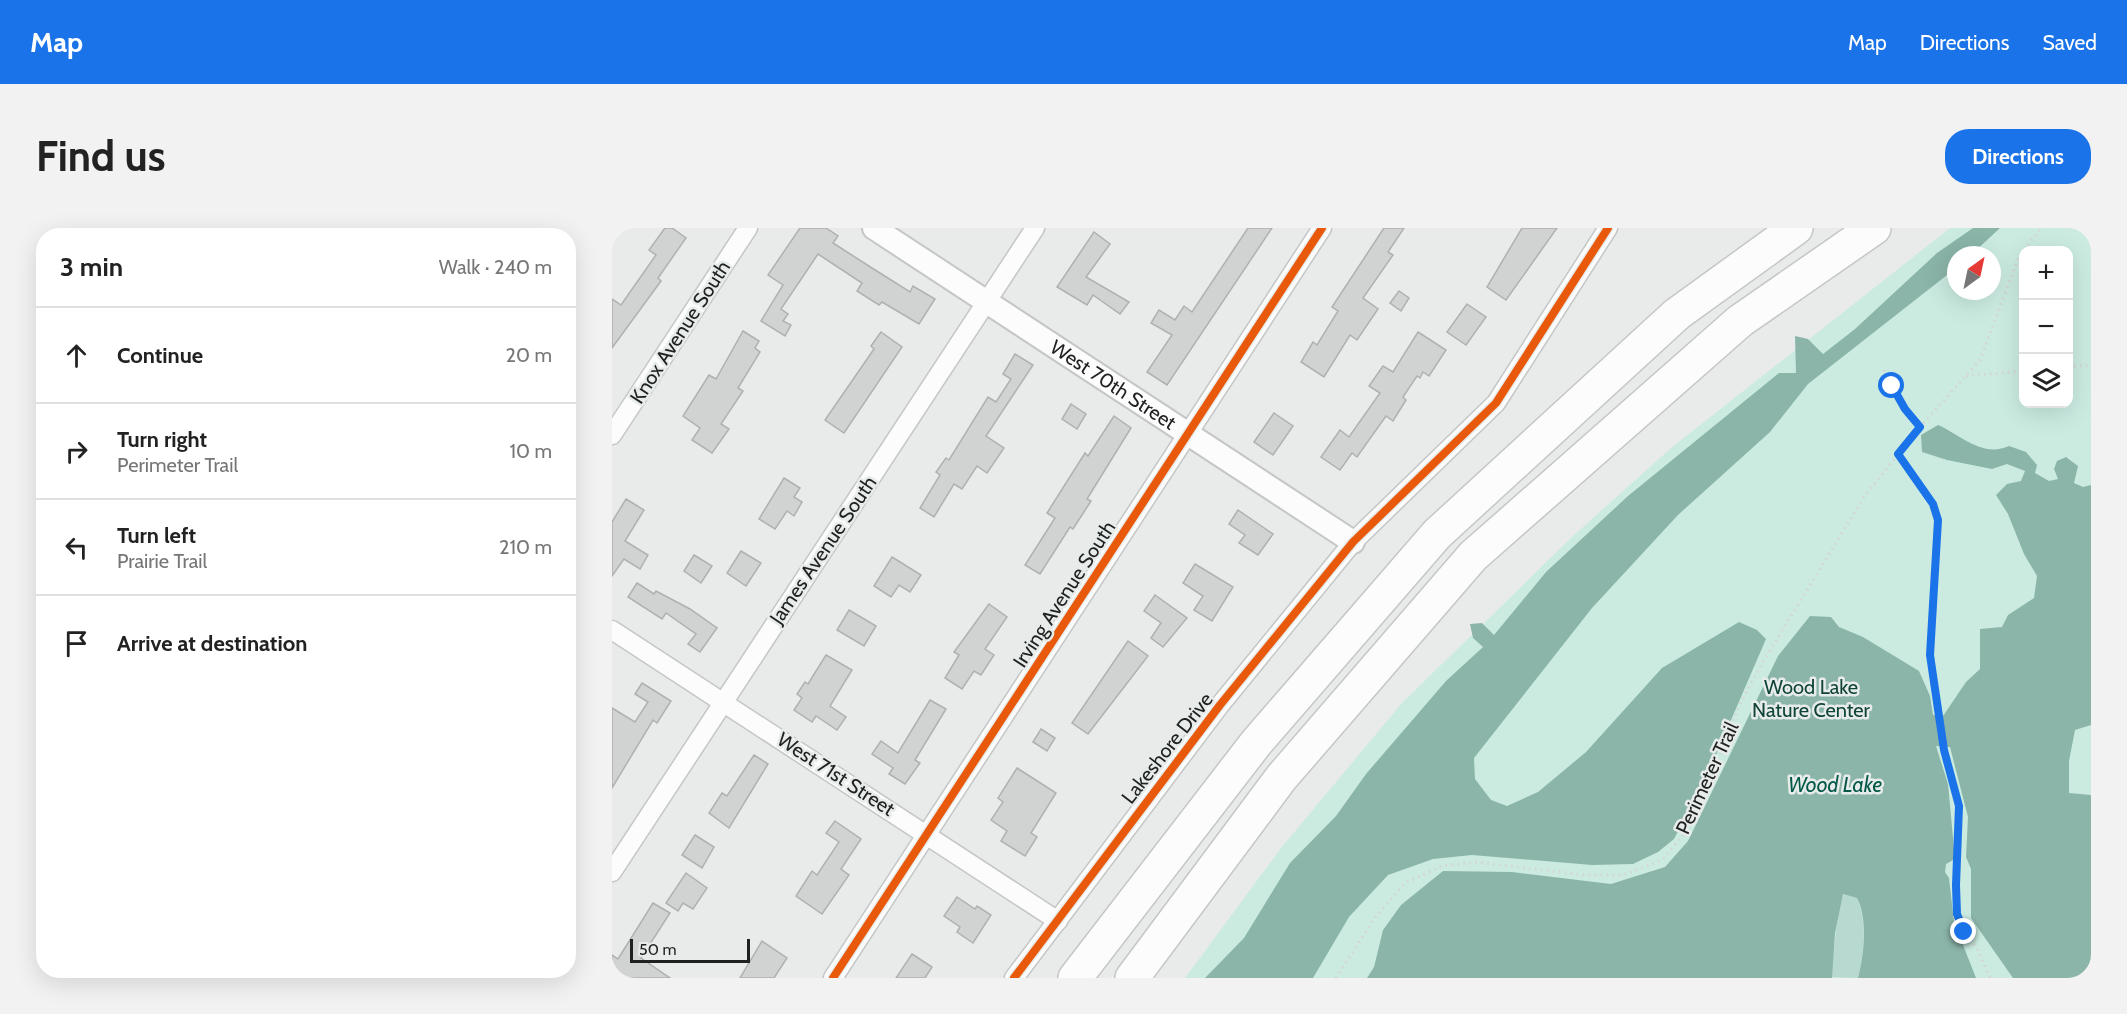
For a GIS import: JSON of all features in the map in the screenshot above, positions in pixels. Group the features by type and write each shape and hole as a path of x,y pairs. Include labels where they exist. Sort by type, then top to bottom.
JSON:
{"highway":[{"path":"1075,978 1256,743 1437,534 1677,314 1796,228"},
{"path":"1132,978 1281,778 1473,556 1740,321 1874,228"}],"street":[{"name":"Knox Avenue South","path":"612,435 748,228"},
{"name":"West 70th Street","path":"874,228 1353,542"},
{"name":"James Avenue South","path":"612,872 1035,228"},
{"name":"Irving Avenue South","path":"833,978 1322,228"},
{"name":"Lakeshore Drive","path":"1014,978 1220,705 1353,542 1496,403 1608,228"},
{"name":"West 71st Street","path":"612,630 1058,921"}],"path":[{"path":"2073,367 2091,365"},
{"path":"1884,370 1905,409 1920,427"},
{"path":"1965,376 2019,371"},
{"path":"1898,454 1928,495 1938,520 1930,655 1944,750 1959,806 1957,914 1964,932 1977,948 1990,978"}],"green space":[{"name":"Wood Lake Nature Center","path":"1950,228 2091,228 2091,978 1185,978 1281,848 1402,703 1572,537 1671,448"}],"shaded area":[{"path":"1843,894 1857,898 1862,916 1863,948 1858,978 1831,977 1838,913"}],"water":[{"path":"1973,228 2000,228 1981,246 1947,246"},
{"path":"1947,246 1947,275 1808,384 1770,432 1678,515 1592,608 1474,758 1475,779 1491,800 1507,806 1538,792 1586,752 1662,668 1739,622 1757,630 1766,639 1706,778 1674,839 1658,852 1633,864 1592,865 1472,855 1433,859 1388,875 1349,917 1313,978 1205,978 1244,938 1290,863 1336,816 1366,774 1446,681 1483,647 1473,638 1470,624 1482,623 1494,635 1546,572 1628,496 1779,373 1796,373 1795,336 1808,339 1823,354 1855,329"},
{"name":"Wood Lake","path":"1938,425 1981,447 1999,449 2009,446 2026,452 2037,465 2035,473 2049,481 2058,479 2054,469 2057,461 2066,457 2078,466 2074,483 2083,487 2091,485 2091,725 2075,730 2069,761 2069,793 2091,795 2091,978 2013,978 1971,918 1971,869 1966,857 1968,817 1950,747 1936,746 1948,784 1955,859 1946,864 1945,872 1949,878 1954,922 1976,978 1858,978 1863,948 1863,916 1857,898 1843,894 1835,933 1832,978 1367,978 1374,967 1383,930 1401,905 1443,871 1512,872 1611,884 1665,867 1688,841 1778,656 1810,616 1831,617 1839,627 1863,637 1919,671 1930,696 1933,715 1943,716 1966,682 1980,669 1980,629 2002,627 2008,615 2034,598 2037,576 2024,554 2008,514 1996,495 2007,484 2021,481 2025,471 2007,464 1992,469 1947,460 1922,452 1921,435"}],"building":[{"path":"665,228 672,228 686,238 658,278 661,281 612,348 612,299 621,305 656,255 649,250"},
{"path":"800,228 826,228 838,236 833,243 910,292 913,286 935,299 919,324 882,302 879,305 857,291 862,283 818,254 781,309 788,314 783,321 791,325 785,336 761,321 783,285 768,275"},
{"path":"1248,228 1272,228 1167,385 1147,372 1172,335 1151,323 1159,310 1175,320 1184,306 1192,312"},
{"path":"1384,228 1404,228 1388,252 1393,255 1363,298 1378,309 1357,340 1350,335 1324,377 1301,362 1313,342 1317,345 1338,311 1332,307"},
{"path":"1522,228 1557,228 1506,300 1487,287"},
{"path":"1094,232 1110,244 1086,277 1129,302 1120,314 1093,295 1087,305 1057,287"},
{"path":"1399,291 1409,298 1401,311 1390,303"},
{"path":"1467,304 1486,317 1466,345 1447,332"},
{"path":"743,331 759,341 755,348 760,352 738,388 743,391 721,424 729,429 712,453 692,440 700,428 683,416 709,375 716,379"},
{"path":"881,332 902,347 844,433 825,420 874,349 871,346"},
{"path":"1418,332 1446,350 1429,376 1423,372 1420,378 1417,376 1403,397 1406,400 1393,421 1386,416 1357,457 1352,453 1340,470 1321,457 1340,430 1349,437 1380,393 1369,386 1383,366 1393,372"},
{"path":"1015,354 1033,365 986,436 1004,448 987,473 977,466 962,489 954,484 934,517 920,508 940,475 936,472 946,458 949,460 988,397 996,402 1011,379 1003,374"},
{"path":"1071,404 1086,414 1077,429 1062,419"},
{"path":"1274,413 1293,426 1273,455 1254,442"},
{"path":"1114,416 1131,428 1087,499 1091,501 1073,529 1070,527 1040,574 1025,565 1055,518 1047,513 1085,453 1088,456"},
{"path":"784,478 800,488 794,497 802,502 794,516 787,511 775,529 759,519"},
{"path":"626,499 644,510 625,541 648,555 640,569 624,559 612,576 612,522"},
{"path":"1238,510 1273,534 1258,555 1239,543 1245,535 1229,524"},
{"path":"741,551 761,563 746,586 727,573"},
{"path":"694,555 712,566 701,583 684,571"},
{"path":"892,557 921,575 910,592 899,585 891,597 874,586"},
{"path":"1195,564 1233,587 1212,621 1194,610 1203,596 1183,583"},
{"path":"637,583 654,594 656,591 690,609 717,628 700,652 688,644 696,634 666,613 662,619 628,597"},
{"path":"1155,595 1187,618 1163,647 1151,638 1161,623 1144,611"},
{"path":"989,604 1007,617 985,649 994,655 981,675 974,671 962,689 945,678 959,655 954,652"},
{"path":"849,610 876,626 864,646 837,630"},
{"path":"1128,641 1148,656 1088,734 1072,723"},
{"path":"826,655 852,670 830,706 846,717 837,730 816,716 812,722 794,710 802,698 797,694 805,682 808,684"},
{"path":"642,683 671,701 657,723 653,720 612,788 612,708 635,722 648,702 635,694"},
{"path":"930,700 946,709 915,760 920,763 905,784 889,774 893,768 872,754 881,741 898,753"},
{"path":"1041,729 1055,738 1047,751 1033,742"},
{"path":"754,755 768,764 729,828 709,813 722,793 727,796"},
{"path":"1017,768 1056,793 1031,833 1037,837 1025,856 1001,841 1007,831 991,820 1003,802 998,798"},
{"path":"835,821 861,839 841,869 849,875 822,914 796,896 812,871 817,875 839,842 826,833"},
{"path":"695,835 714,847 702,868 682,855"},
{"path":"686,873 707,888 693,909 683,903 678,911 666,903"},
{"path":"957,897 975,909 977,906 991,915 973,943 957,932 960,927 944,916"},
{"path":"653,903 670,913 641,958 670,978 612,978 612,955 618,959"},
{"path":"762,941 787,958 774,978 740,978"},
{"path":"912,954 932,967 925,978 896,978"}],"cycle path":[{"path":"833,978 1322,228"},
{"path":"1014,978 1220,705 1353,542 1496,403 1608,228"}],"route":[{"path":"1892,386 1905,409 1920,427 1898,454 1917,478 1933,504 1938,520 1938,551 1930,617 1930,655 1944,750 1959,806 1957,914 1964,932"}]}
